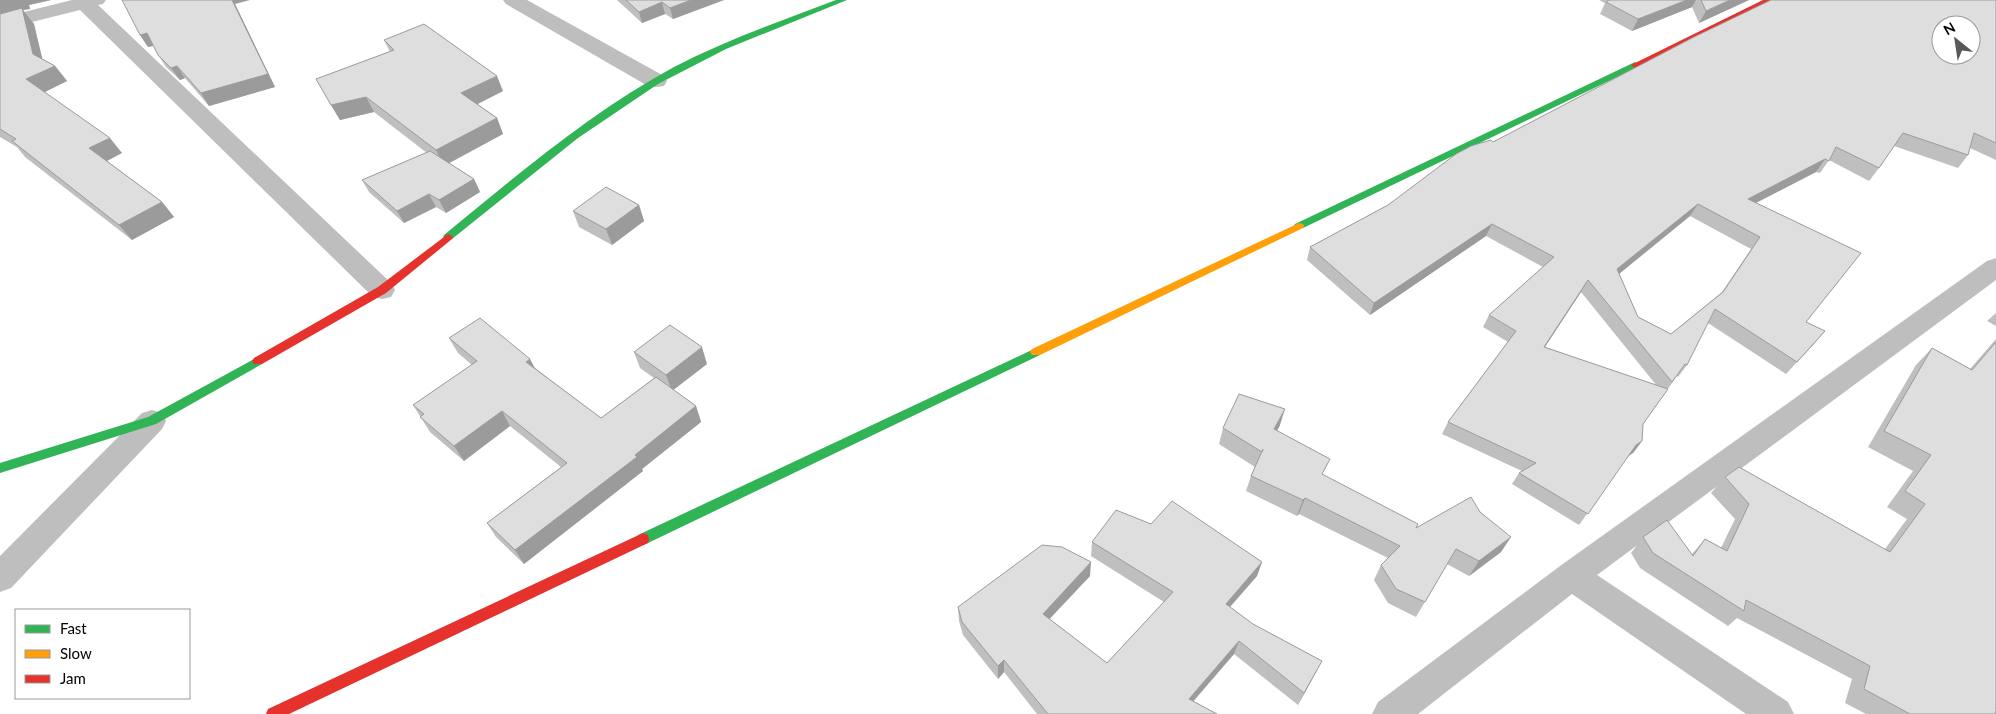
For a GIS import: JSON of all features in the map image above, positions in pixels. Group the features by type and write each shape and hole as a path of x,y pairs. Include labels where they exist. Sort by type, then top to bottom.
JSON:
{"street":[{"path":"513,0 656,82"},
{"path":"0,468 152,421 382,290 560,146 656,82 735,42 843,0"},
{"path":"273,714 1107,320 1397,177 1769,0"},
{"path":"0,24 90,2 382,290"},
{"path":"1390,714 1571,576 1996,267"},
{"path":"0,578 152,421"},
{"path":"1571,576 1776,714"}],"building":[{"path":"122,0 232,0 268,74 201,93 177,66 171,68 158,55 147,33 140,35"},
{"path":"626,0 691,0 670,8 662,2 639,12"},
{"path":"1609,0 1687,0 1638,19 1606,2"},
{"path":"1701,0 1730,0 1706,11"},
{"path":"1771,0 1996,0 1996,143 1974,133 1968,155 1903,133 1879,168 1836,147 1829,161 1825,159 1748,199 1861,253 1806,322 1825,331 1797,362 1715,309 1687,365 1685,364 1672,382 1588,280 1544,347 1668,389 1643,424 1642,441 1636,445 1588,514 1519,473 1536,463 1448,422 1516,331 1489,315 1554,257 1492,224 1374,303 1310,247 1388,205 1456,154 1471,146 1491,140 1493,142 1694,37","holes":["1698,204 1760,237 1723,292 1671,334 1638,317 1617,269"]},
{"path":"22,8 33,54 55,66 26,79 110,138 89,148 162,202 119,225 12,141 16,139 0,129 0,14"},
{"path":"424,24 497,76 461,93 497,118 436,150 366,97 331,105 316,79 394,50 384,40"},
{"path":"430,151 474,179 439,200 429,194 397,211 362,180"},
{"path":"606,187 639,205 606,229 573,211"},
{"path":"480,318 530,359 526,362 601,418 656,377 696,406 635,455 637,457 515,550 487,523 567,463 502,411 454,446 420,417 424,414 413,405 477,361 449,338"},
{"path":"670,325 702,347 666,375 634,352"},
{"path":"1996,342 1995,714 1910,714 1864,689 1870,666 1746,600 1744,611 1653,553 1643,537 1667,520 1693,556 1705,539 1727,551 1749,504 1725,477 1739,467 1890,552 1925,504 1905,491 1931,455 1884,431 1932,348 1972,370"},
{"path":"1239,394 1285,409 1274,429 1330,459 1322,474 1418,524 1416,528 1471,497 1480,512 1511,537 1479,561 1456,549 1425,602 1396,589 1381,565 1400,546 1305,498 1303,500 1251,476 1262,452 1223,428"},
{"path":"1172,501 1262,562 1226,604 1253,624 1322,661 1304,693 1239,641 1189,699 1217,714 1048,714 1004,660 998,666 962,622 958,607 1042,545 1062,547 1091,562 1043,614 1107,663 1173,592 1092,542 1116,510 1151,524"}],"traffic: fast":[{"path":"448,237 575,136 655,82 723,47 843,0"},
{"path":"1299,226 1635,65"},
{"path":"643,539 1036,352"},
{"path":"0,468 152,421 258,361"}],"traffic: slow":[{"path":"1036,352 1299,226"}],"traffic: jam":[{"path":"1635,65 1769,0"},
{"path":"258,361 382,290 448,237"},
{"path":"273,714 643,539"}]}
